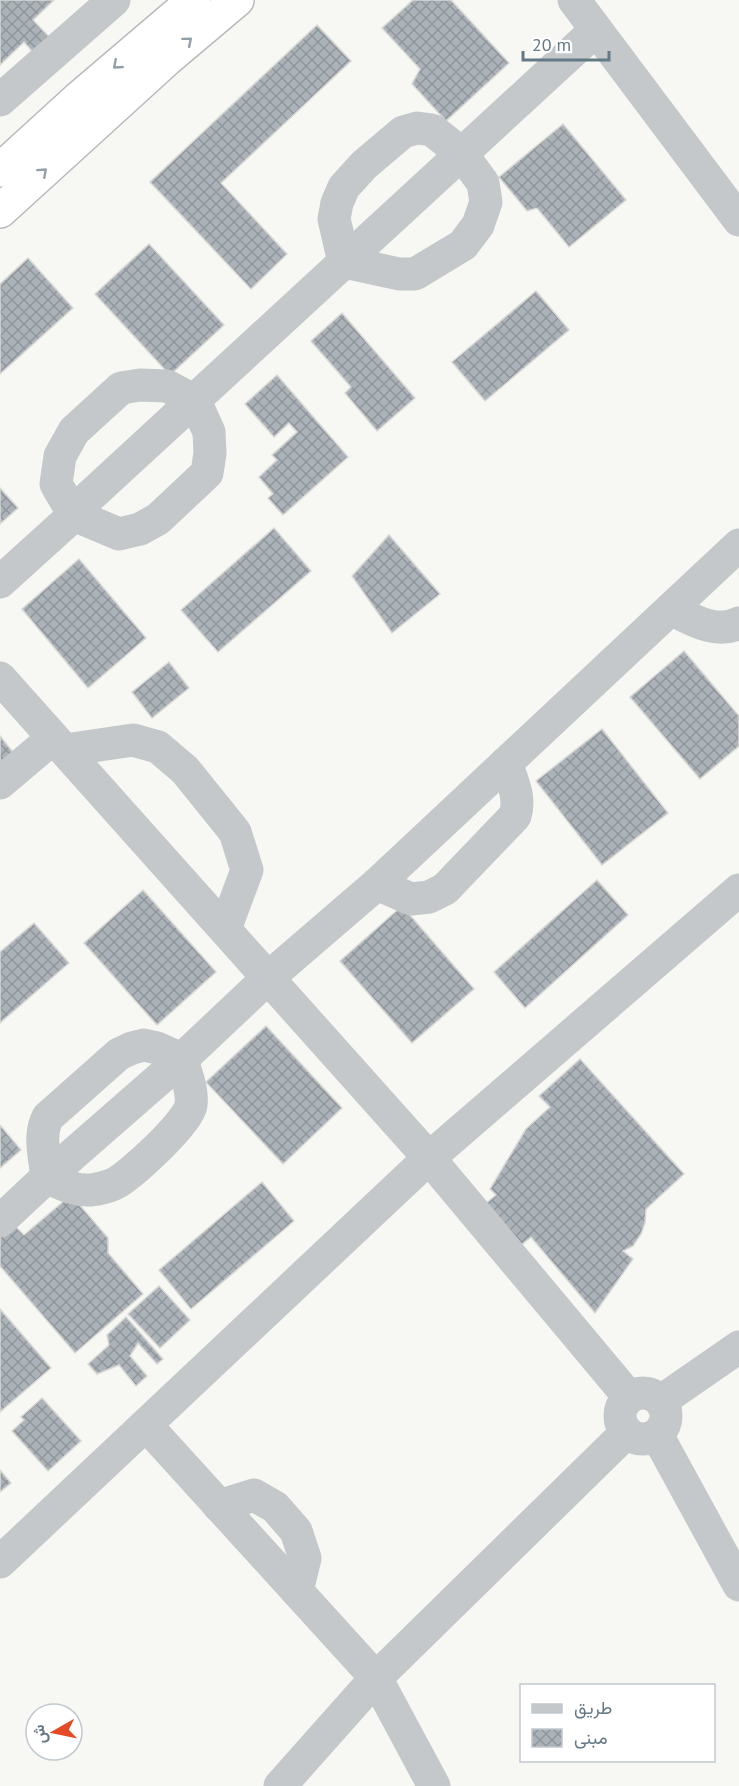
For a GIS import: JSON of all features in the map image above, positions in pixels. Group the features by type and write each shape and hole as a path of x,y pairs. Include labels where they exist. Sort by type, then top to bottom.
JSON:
{"highway":[{"path":"0,170 79,98 194,0"},
{"path":"0,211 168,58 237,0"}],"street":[{"path":"0,100 114,0"},
{"path":"574,0 739,220"},
{"path":"0,582 74,515 75,510 596,30"},
{"path":"417,128 432,130 461,153 483,183 486,202 478,225 463,244 415,274 399,274 344,262 334,219 337,203 344,187 364,165 403,132 417,128"},
{"path":"140,385 167,386 195,400 209,432 210,453 207,473 158,519 140,529 119,534 74,515 56,484 60,456 74,431 121,388 140,385"},
{"path":"0,1221 182,1059 269,977 377,884 739,545"},
{"path":"670,609 703,625 730,628 739,623"},
{"path":"0,678 645,1399"},
{"path":"0,783 59,744 133,740 158,747 186,770 235,832 248,870 225,929"},
{"path":"377,884 411,899 429,897 445,889 515,816 518,807 517,796 506,763"},
{"path":"0,1562 429,1158 739,890"},
{"path":"47,1177 43,1146 48,1117 106,1064 119,1054 144,1044 182,1059"},
{"path":"47,1177 74,1190 93,1190 114,1184 144,1160 176,1129 191,1107 190,1089 182,1059"},
{"path":"739,1347 645,1399 622,1408 621,1414 621,1421 642,1434 739,1585"},
{"path":"146,1425 376,1678 434,1786"},
{"path":"280,1786 376,1678 642,1434"}],"building":[{"path":"0,0 54,0 33,20 54,42 38,58 24,42 0,65"},
{"path":"413,0 451,0 509,63 446,121 412,84 420,69 382,28"},
{"path":"317,25 351,61 221,183 287,254 251,289 150,182"},
{"path":"563,124 626,200 569,247 537,208 527,211 499,177"},
{"path":"149,244 224,325 170,375 95,294"},
{"path":"28,258 73,308 0,374 0,284"},
{"path":"536,291 569,330 485,401 452,362"},
{"path":"342,313 415,398 377,431 345,393 351,387 311,341"},
{"path":"277,375 348,457 283,515 268,498 273,494 259,477 277,460 272,455 297,432 289,423 274,437 245,404"},
{"path":"0,488 18,508 0,524"},
{"path":"274,528 311,571 218,652 181,610"},
{"path":"389,535 440,594 392,633 352,576"},
{"path":"79,559 146,638 88,688 22,609"},
{"path":"684,651 739,716 739,746 700,779 630,697"},
{"path":"169,662 189,688 152,718 132,692"},
{"path":"602,729 668,813 602,865 536,781"},
{"path":"0,736 16,756 0,769"},
{"path":"597,880 628,915 525,1008 494,972"},
{"path":"143,890 216,972 157,1025 84,943"},
{"path":"402,906 474,989 412,1043 340,961"},
{"path":"34,923 69,963 0,1023 0,952"},
{"path":"266,1026 342,1108 283,1164 206,1082"},
{"path":"580,1059 684,1174 646,1209 641,1234 633,1246 623,1251 633,1259 595,1313 531,1237 520,1246 485,1204 496,1195 490,1189 526,1129 550,1107 539,1096"},
{"path":"0,1125 21,1150 0,1168"},
{"path":"262,1182 294,1221 191,1309 159,1270"},
{"path":"71,1195 108,1238 108,1253 143,1294 75,1353 0,1266 0,1237 14,1225 24,1235"},
{"path":"159,1286 190,1320 160,1348 128,1314"},
{"path":"0,1309 51,1368 0,1412"},
{"path":"126,1317 163,1359 157,1364 138,1343 130,1356 147,1376 136,1386 119,1365 97,1374 88,1364 109,1345 107,1335"},
{"path":"42,1398 81,1441 48,1471 12,1431 24,1420 21,1417"},
{"path":"0,1470 11,1483 0,1492"}]}
